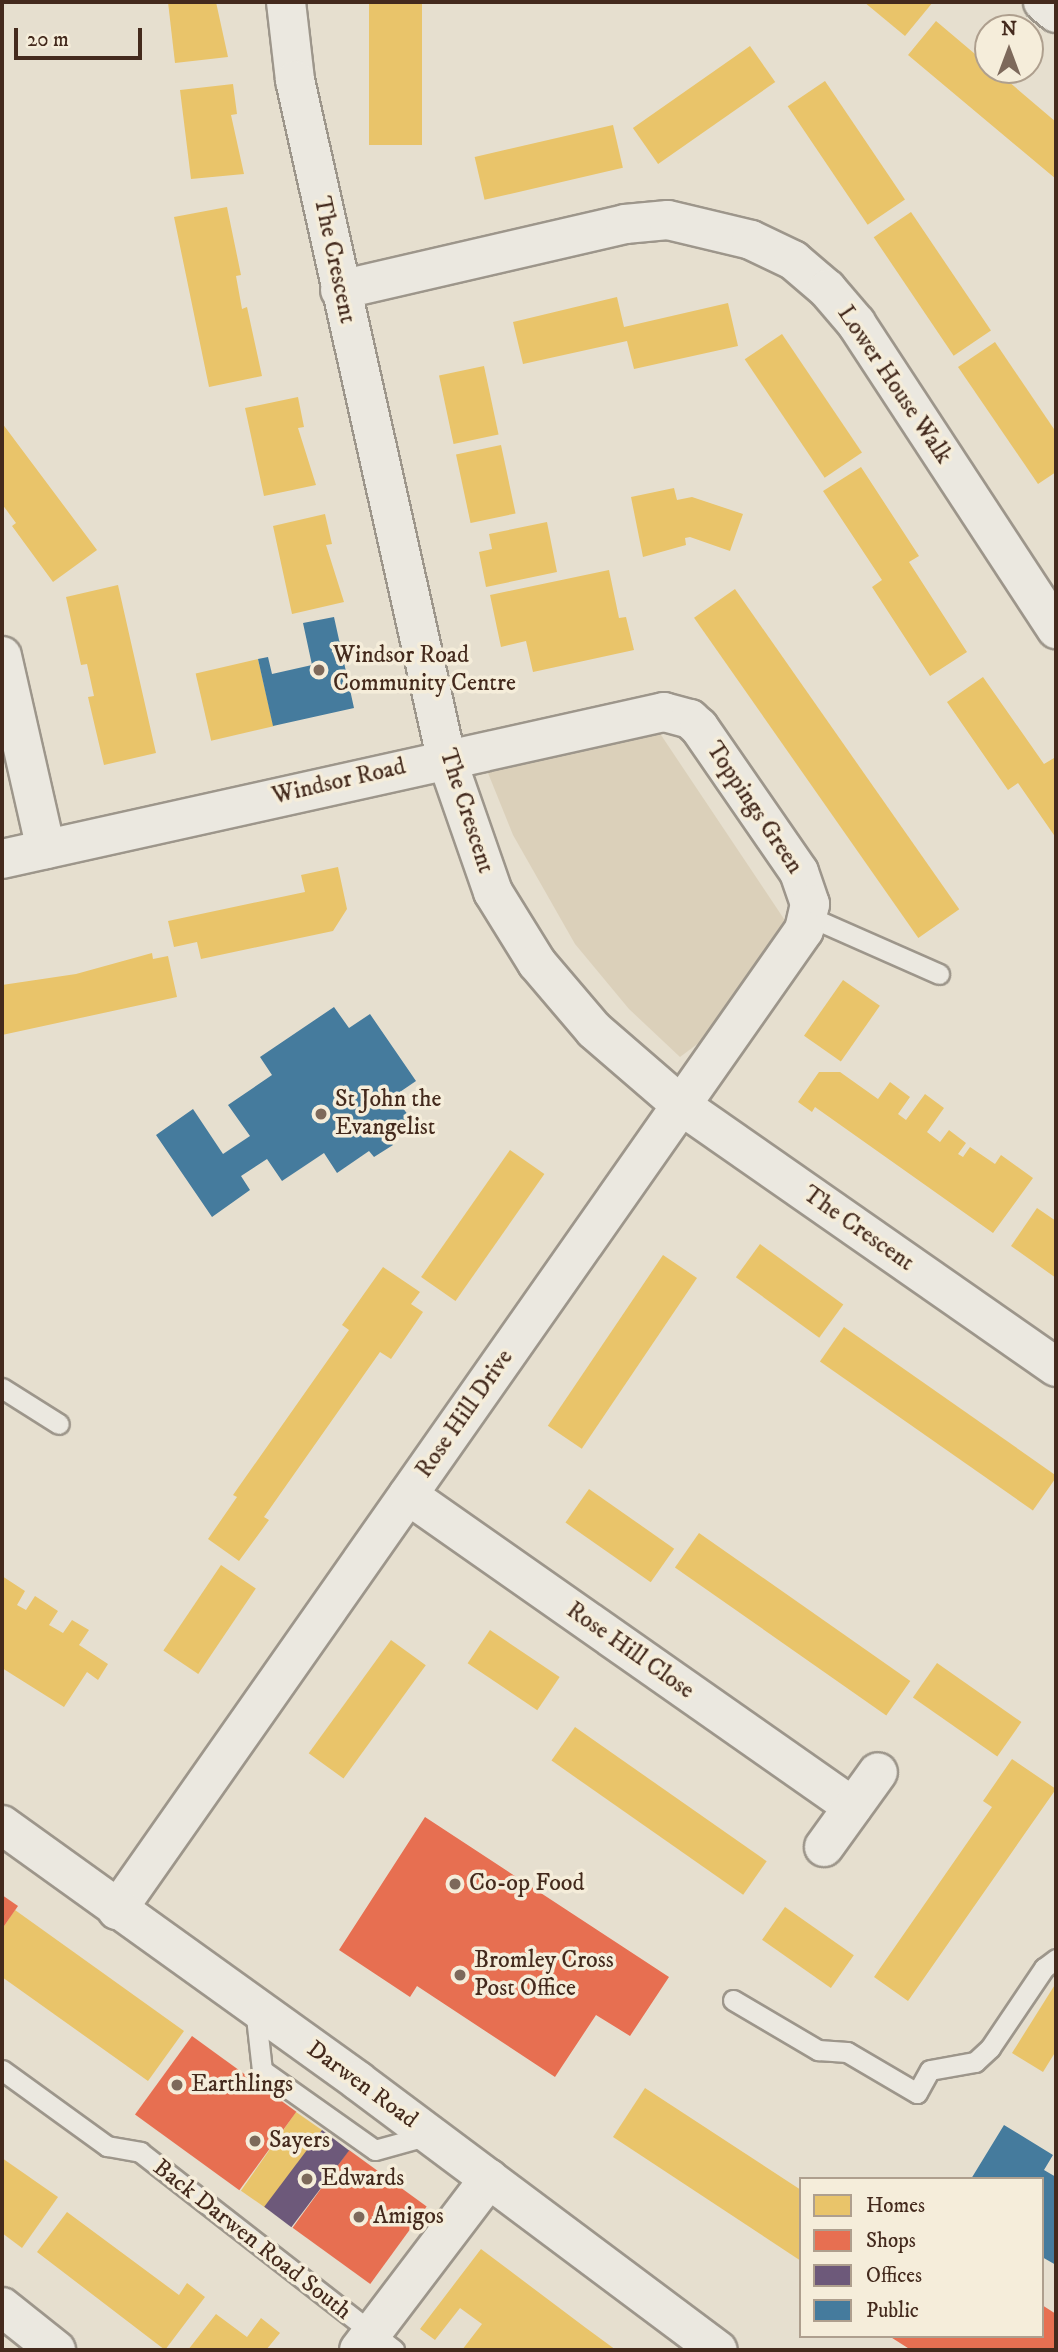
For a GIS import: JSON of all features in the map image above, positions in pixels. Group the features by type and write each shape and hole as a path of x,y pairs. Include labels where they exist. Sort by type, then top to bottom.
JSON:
{"street":[{"name":"The Crescent","path":"286,2 296,80 340,290 446,757 482,869 537,963 594,1030 682,1106 1056,1367"},
{"path":"1043,2 1056,13"},
{"name":"Lower House Walk","path":"340,290 625,224 668,220 751,240 793,260 827,289 856,323 1056,629"},
{"path":"2,656 46,849"},
{"name":"Windsor Road","path":"2,859 633,716 677,713"},
{"name":"Toppings Green","path":"677,713 699,727 799,872 807,890 810,917"},
{"name":"Rose Hill Drive","path":"117,1910 682,1106 810,917"},
{"name":"Rose Hill Close","path":"408,1494 853,1807"},
{"path":"824,1847 878,1772"},
{"name":"Darwen Road","path":"2,1825 430,2135 718,2350"},
{"path":"375,2345 489,2179"},
{"path":"2,2307 56,2350"}],"lane":[{"path":"810,917 939,975"},
{"path":"2,1388 59,1424"},
{"path":"733,2000 818,2050 847,2052 917,2093 930,2070 975,2062 990,2048 1044,1968 1056,1959"},
{"name":"Back Darwen Road South","path":"2,2070 107,2146 140,2152 375,2345"}],"shaded area":[{"path":"655,726 788,925 708,1036 680,1057 629,1009 575,944 513,835 488,773 510,759"}],"building: Homes":[{"path":"168,2 216,2 228,57 175,63"},
{"path":"369,2 422,2 422,145 369,145"},
{"path":"864,2 933,2 905,36"},
{"path":"936,21 974,53 974,84 1011,84 1056,122 1056,179 908,55"},
{"path":"750,46 775,82 658,164 633,128"},
{"path":"825,81 905,200 868,225 788,106"},
{"path":"233,84 237,114 231,115 244,174 191,179 180,90"},
{"path":"613,125 623,168 485,200 475,157"},
{"path":"227,207 241,275 236,276 242,309 247,307 262,376 209,387 174,217"},
{"path":"911,212 991,331 954,356 874,237"},
{"path":"617,297 624,327 728,303 738,346 634,369 627,341 523,364 513,322"},
{"path":"782,334 862,453 825,478 745,359"},
{"path":"995,342 1056,432 1056,472 1038,484 958,367"},
{"path":"484,366 499,434 454,444 439,376"},
{"path":"298,397 304,427 298,428 316,485 264,496 245,408"},
{"path":"2,423 97,550 53,582 12,526 16,523 2,504"},
{"path":"501,445 516,513 471,523 456,455"},
{"path":"861,467 919,556 909,562 967,652 930,676 872,587 882,580 823,491"},
{"path":"674,488 677,500 692,497 743,514 730,551 690,537 685,538 686,545 643,557 631,497"},
{"path":"325,514 332,544 326,545 344,602 292,614 273,526"},
{"path":"547,522 557,572 486,587 479,552 492,549 489,534"},
{"path":"609,570 619,618 626,617 634,650 533,672 526,641 501,647 490,595"},
{"path":"118,585 156,753 104,765 88,697 94,696 87,664 81,665 66,597"},
{"path":"735,589 959,909 918,938 694,618"},
{"path":"258,659 274,726 211,741 196,673"},
{"path":"983,677 1044,764 1054,758 1056,761 1056,838 1018,783 1008,790 947,702"},
{"path":"338,867 347,909 333,931 201,959 197,942 174,947 168,921 305,892 301,875"},
{"path":"152,953 153,959 168,956 177,997 2,1035 2,985 76,974"},
{"path":"843,980 880,1006 841,1062 804,1036"},
{"path":"819,1072 840,1072 878,1099 890,1082 910,1097 898,1114 906,1120 925,1094 944,1108 927,1132 940,1142 949,1130 966,1143 958,1154 963,1157 970,1147 995,1164 1001,1155 1033,1178 993,1233 815,1107 812,1112 798,1102"},
{"path":"510,1150 544,1174 456,1301 421,1277"},
{"path":"1037,1208 1056,1221 1056,1278 1011,1246"},
{"path":"760,1244 843,1305 819,1338 736,1277"},
{"path":"663,1255 697,1278 582,1449 548,1426"},
{"path":"383,1267 420,1292 411,1304 423,1312 391,1359 380,1352 264,1517 269,1520 239,1561 208,1539 237,1497 233,1495 349,1330 342,1325"},
{"path":"844,1327 1056,1475 1033,1511 820,1361"},
{"path":"589,1489 674,1549 651,1582 565,1523"},
{"path":"699,1533 910,1681 886,1715 675,1567"},
{"path":"221,1565 256,1588 198,1674 163,1650"},
{"path":"2,1576 25,1591 17,1605 26,1610 35,1596 58,1611 49,1625 63,1633 72,1620 89,1630 79,1645 108,1664 98,1680 87,1672 64,1707 2,1668"},
{"path":"490,1630 560,1677 537,1710 468,1663"},
{"path":"391,1640 426,1665 343,1779 309,1753"},
{"path":"937,1663 1021,1722 997,1756 913,1697"},
{"path":"575,1727 767,1861 743,1895 551,1761"},
{"path":"1012,1759 1056,1789 908,2001 874,1977 992,1807 983,1801"},
{"path":"785,1907 854,1955 831,1988 762,1940"},
{"path":"15,1910 184,2031 148,2081 2,1977 2,1929"},
{"path":"1056,1983 1056,2051 1043,2072 1012,2053"},
{"path":"645,2088 799,2189 799,2260 613,2137"},
{"path":"296,2112 322,2130 267,2209 241,2191"},
{"path":"2,2158 58,2197 22,2248 2,2233"},
{"path":"67,2212 179,2295 187,2283 205,2297 165,2350 37,2252"},
{"path":"481,2249 616,2350 462,2350 482,2324 460,2308 435,2340 420,2329"},
{"path":"216,2314 247,2337 261,2318 280,2333 266,2350 188,2350"}],"building: Shops":[{"name":"Co-op Food","path":"425,1817 669,1977 630,2036 596,2015 555,2077 417,1986 410,1997 339,1950"},
{"path":"2,1895 18,1906 2,1929"},
{"path":"192,2036 296,2112 239,2190 135,2114"},
{"path":"349,2150 427,2206 370,2284 293,2228"},
{"path":"1044,2306 1056,2314 1056,2350 911,2350 892,2338 1044,2338"}],"building: Offices":[{"name":"Edwards","path":"322,2130 349,2150 291,2227 264,2207"}],"building: Public":[{"name":"Windsor Road Community Centre","path":"334,617 354,708 273,726 258,659 268,657 272,674 312,665 303,623"},
{"name":"St John the Evangelist","path":"334,1007 349,1028 370,1014 416,1081 394,1096 411,1119 386,1135 393,1145 374,1157 369,1151 337,1173 324,1153 282,1181 267,1159 241,1176 250,1190 212,1217 156,1135 193,1109 223,1154 250,1136 228,1105 272,1075 260,1057"},
{"path":"1004,2125 1053,2155 1044,2170 1056,2177 1056,2265 1044,2258 1044,2177 972,2177"}],"place":[{"name":"Windsor Road Community Centre","path":"319,670"},
{"name":"St John the Evangelist","path":"321,1114"},
{"name":"Co-op Food","path":"455,1884"},
{"name":"Bromley Cross Post Office","path":"460,1975"},
{"name":"Earthlings","path":"177,2085"},
{"name":"Sayers","path":"255,2141"},
{"name":"Edwards","path":"307,2179"},
{"name":"Amigos","path":"359,2217"}]}
